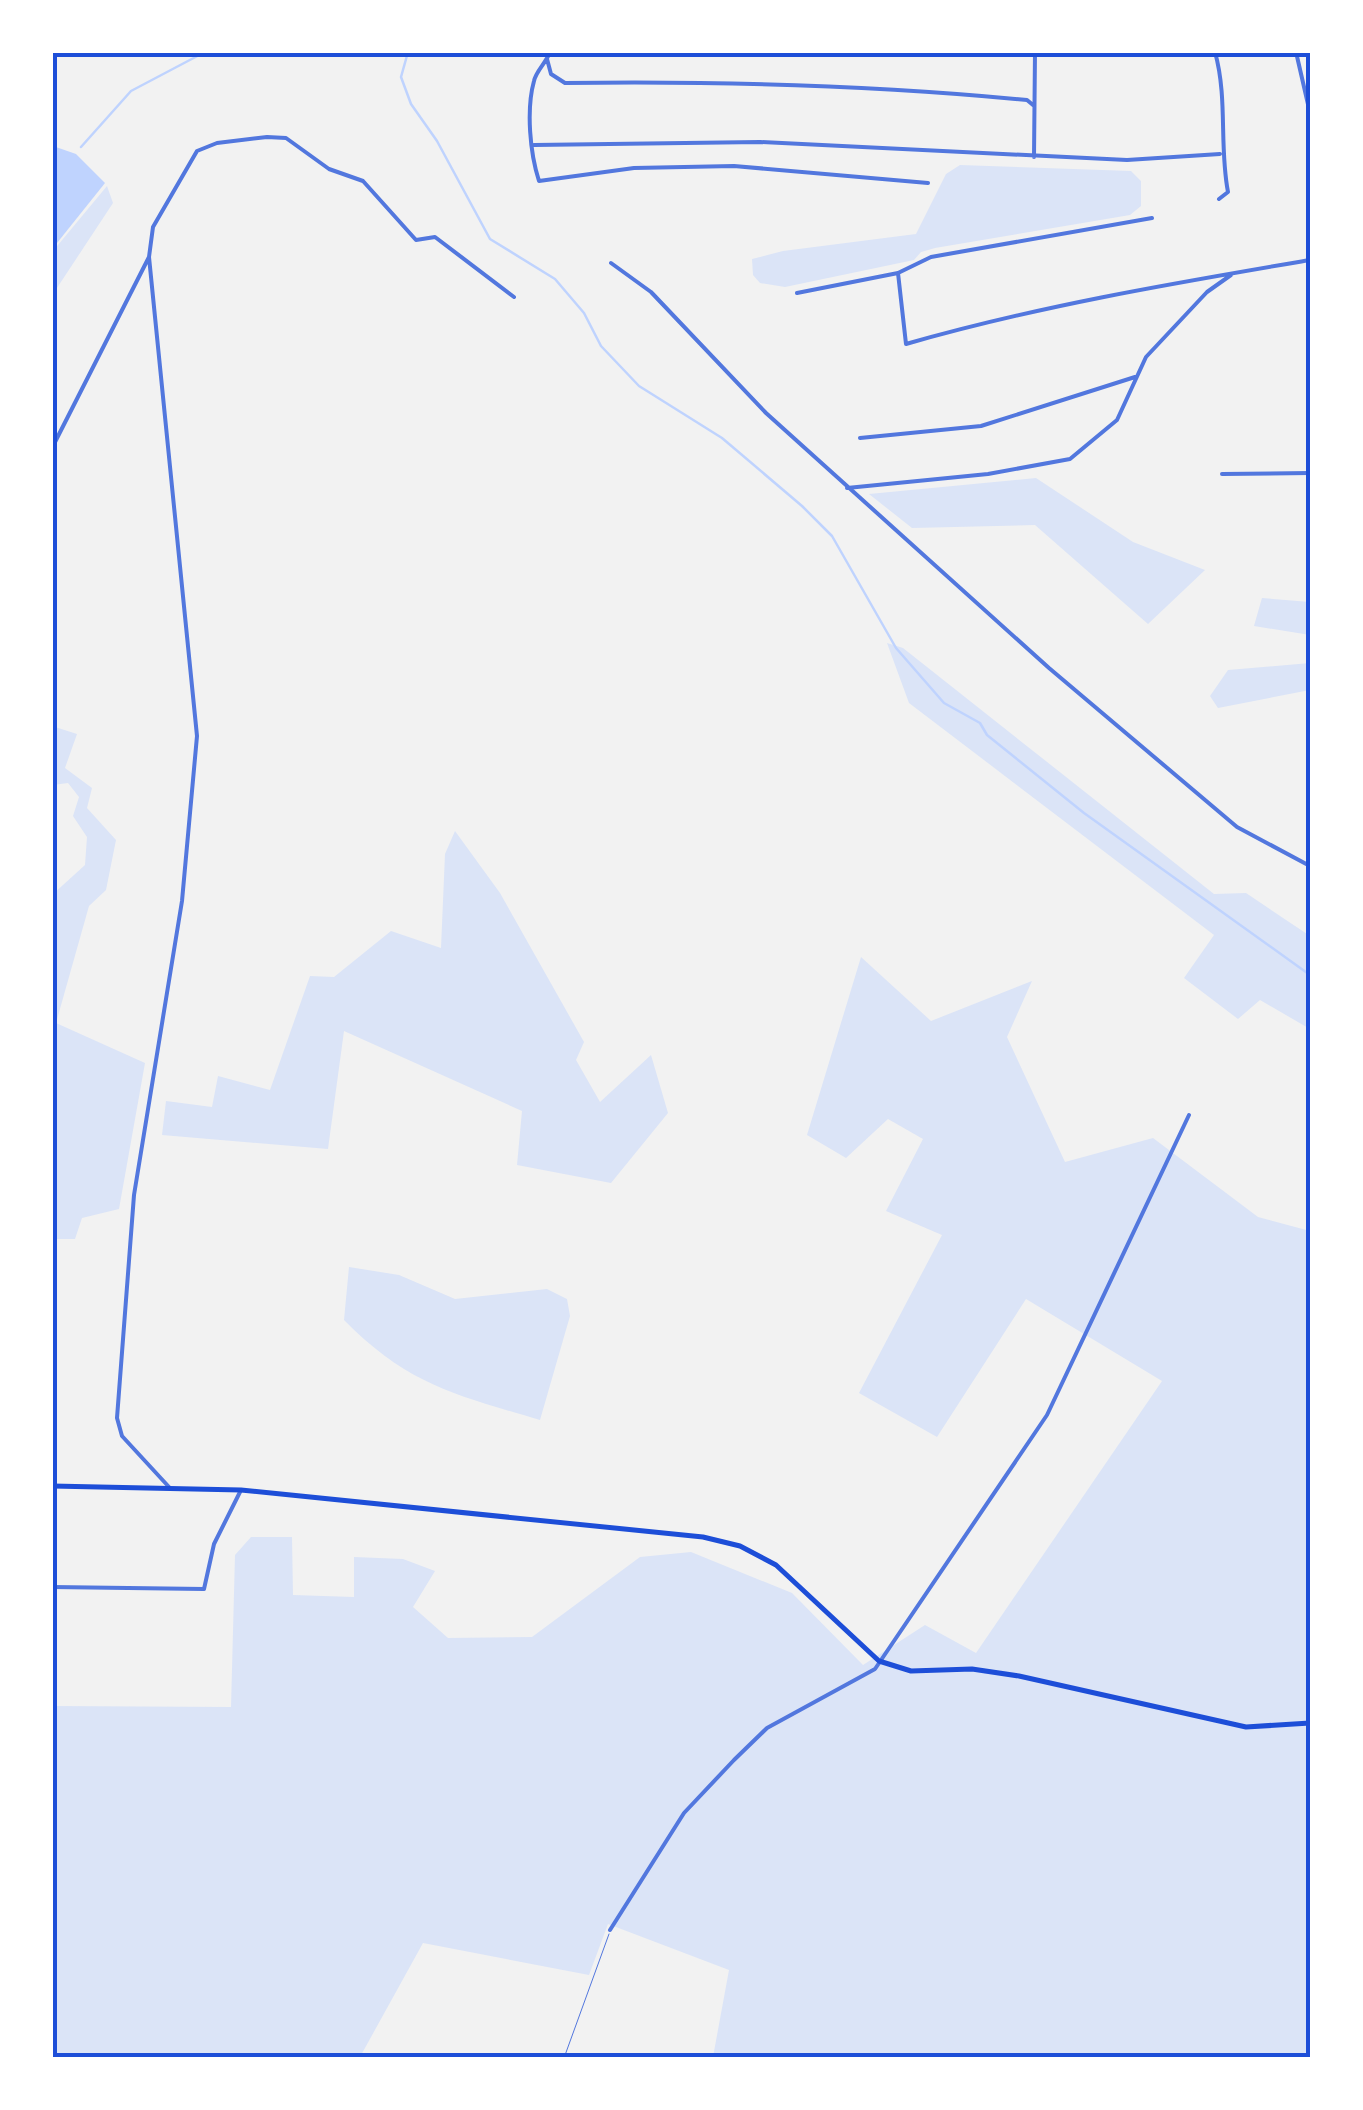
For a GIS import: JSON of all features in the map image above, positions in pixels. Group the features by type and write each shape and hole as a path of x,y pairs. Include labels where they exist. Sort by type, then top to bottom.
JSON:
{"main road":[{"path":"52,1486 240,1490 703,1538 740,1546 799,1584 879,1662 911,1671 972,1670 1019,1676 1246,1727 1310,1723"}],"street":[{"path":"1035,52 1031,149 1035,158"},
{"path":"1215,52 1224,129 1220,154 1228,192 1220,199"},
{"path":"1296,52 1310,112"},
{"path":"548,56 551,74 565,83 718,80 952,93 1027,100 1033,105"},
{"path":"548,56 534,80 530,128 539,181 548,183 634,168 734,166 928,183"},
{"path":"169,1487 122,1436 117,1418 134,1195 182,901 197,736 149,257 153,228 197,151 216,143 286,138 330,168 363,181 416,240 435,237 514,297"},
{"path":"534,145 760,142 1127,160 1220,154"},
{"path":"797,293 898,273 932,258 1152,218"},
{"path":"52,448 149,257"},
{"path":"898,273 906,344 968,326 1310,260"},
{"path":"611,263 651,292 766,413 847,488 1237,827 1310,866"},
{"path":"847,488 988,474 1070,459 1117,420 1146,357 1207,292 1233,273"},
{"path":"860,438 982,426 1136,378"},
{"path":"1222,474 1310,472"},
{"path":"610,1930 684,1813 734,1760 767,1728 875,1669 1047,1415 1189,1114"},
{"path":"52,1587 204,1590 214,1544 240,1490"}],"lane":[{"path":"564,2058 610,1930"}],"shaded area":[{"path":"960,165 1131,171 1141,181 1141,206 1130,215 935,248 921,252 914,260 785,287 760,283 753,275 752,259 783,251 916,234 946,174"},
{"path":"107,186 113,203 53,294 53,251"},
{"path":"1036,478 1133,542 1205,570 1148,624 1035,525 912,528 869,494"},
{"path":"1262,598 1310,602 1310,635 1254,626"},
{"path":"887,643 903,648 1214,894 1246,893 1310,936 1310,1029 1260,1000 1238,1019 1184,978 1214,935 909,703"},
{"path":"1310,663 1310,690 1218,708 1210,696 1228,670"},
{"path":"52,726 77,734 65,768 92,788 87,808 116,840 106,890 89,906 56,1023 145,1063 119,1209 82,1218 75,1239 53,1239 52,895 85,865 87,837 73,816 79,797 68,783 53,785"},
{"path":"455,831 500,893 584,1042 576,1060 600,1102 651,1055 668,1113 611,1183 517,1165 522,1111 344,1031 328,1149 162,1135 166,1101 212,1107 218,1076 270,1090 310,976 334,977 391,931 441,948 445,854"},
{"path":"861,957 931,1021 1032,981 1007,1037 1065,1162 1153,1138 1258,1217 1310,1231 1310,2057 713,2057 729,1970 608,1924 589,1975 423,1943 360,2057 53,2058 53,1706 231,1707 235,1555 251,1537 292,1537 293,1595 354,1597 354,1557 403,1559 435,1571 413,1607 448,1638 532,1637 640,1557 691,1552 792,1593 863,1665 925,1625 976,1653 1162,1381 1026,1299 937,1437 859,1393 942,1235 886,1211 923,1139 888,1119 846,1158 807,1135"},
{"path":"349,1267 399,1275 455,1299 547,1289 567,1299 570,1316 540,1420 434,1385 367,1342 344,1320"}],"water":[{"path":"53,146 76,154 105,183 53,248"}],"waterway":[{"path":"81,147 131,91 205,52"},
{"path":"408,52 401,77 411,104 437,141 490,239 555,279 584,313 601,346 639,386 722,438 832,536 896,648 944,703 980,723 987,735 1084,813 1310,975"}]}
